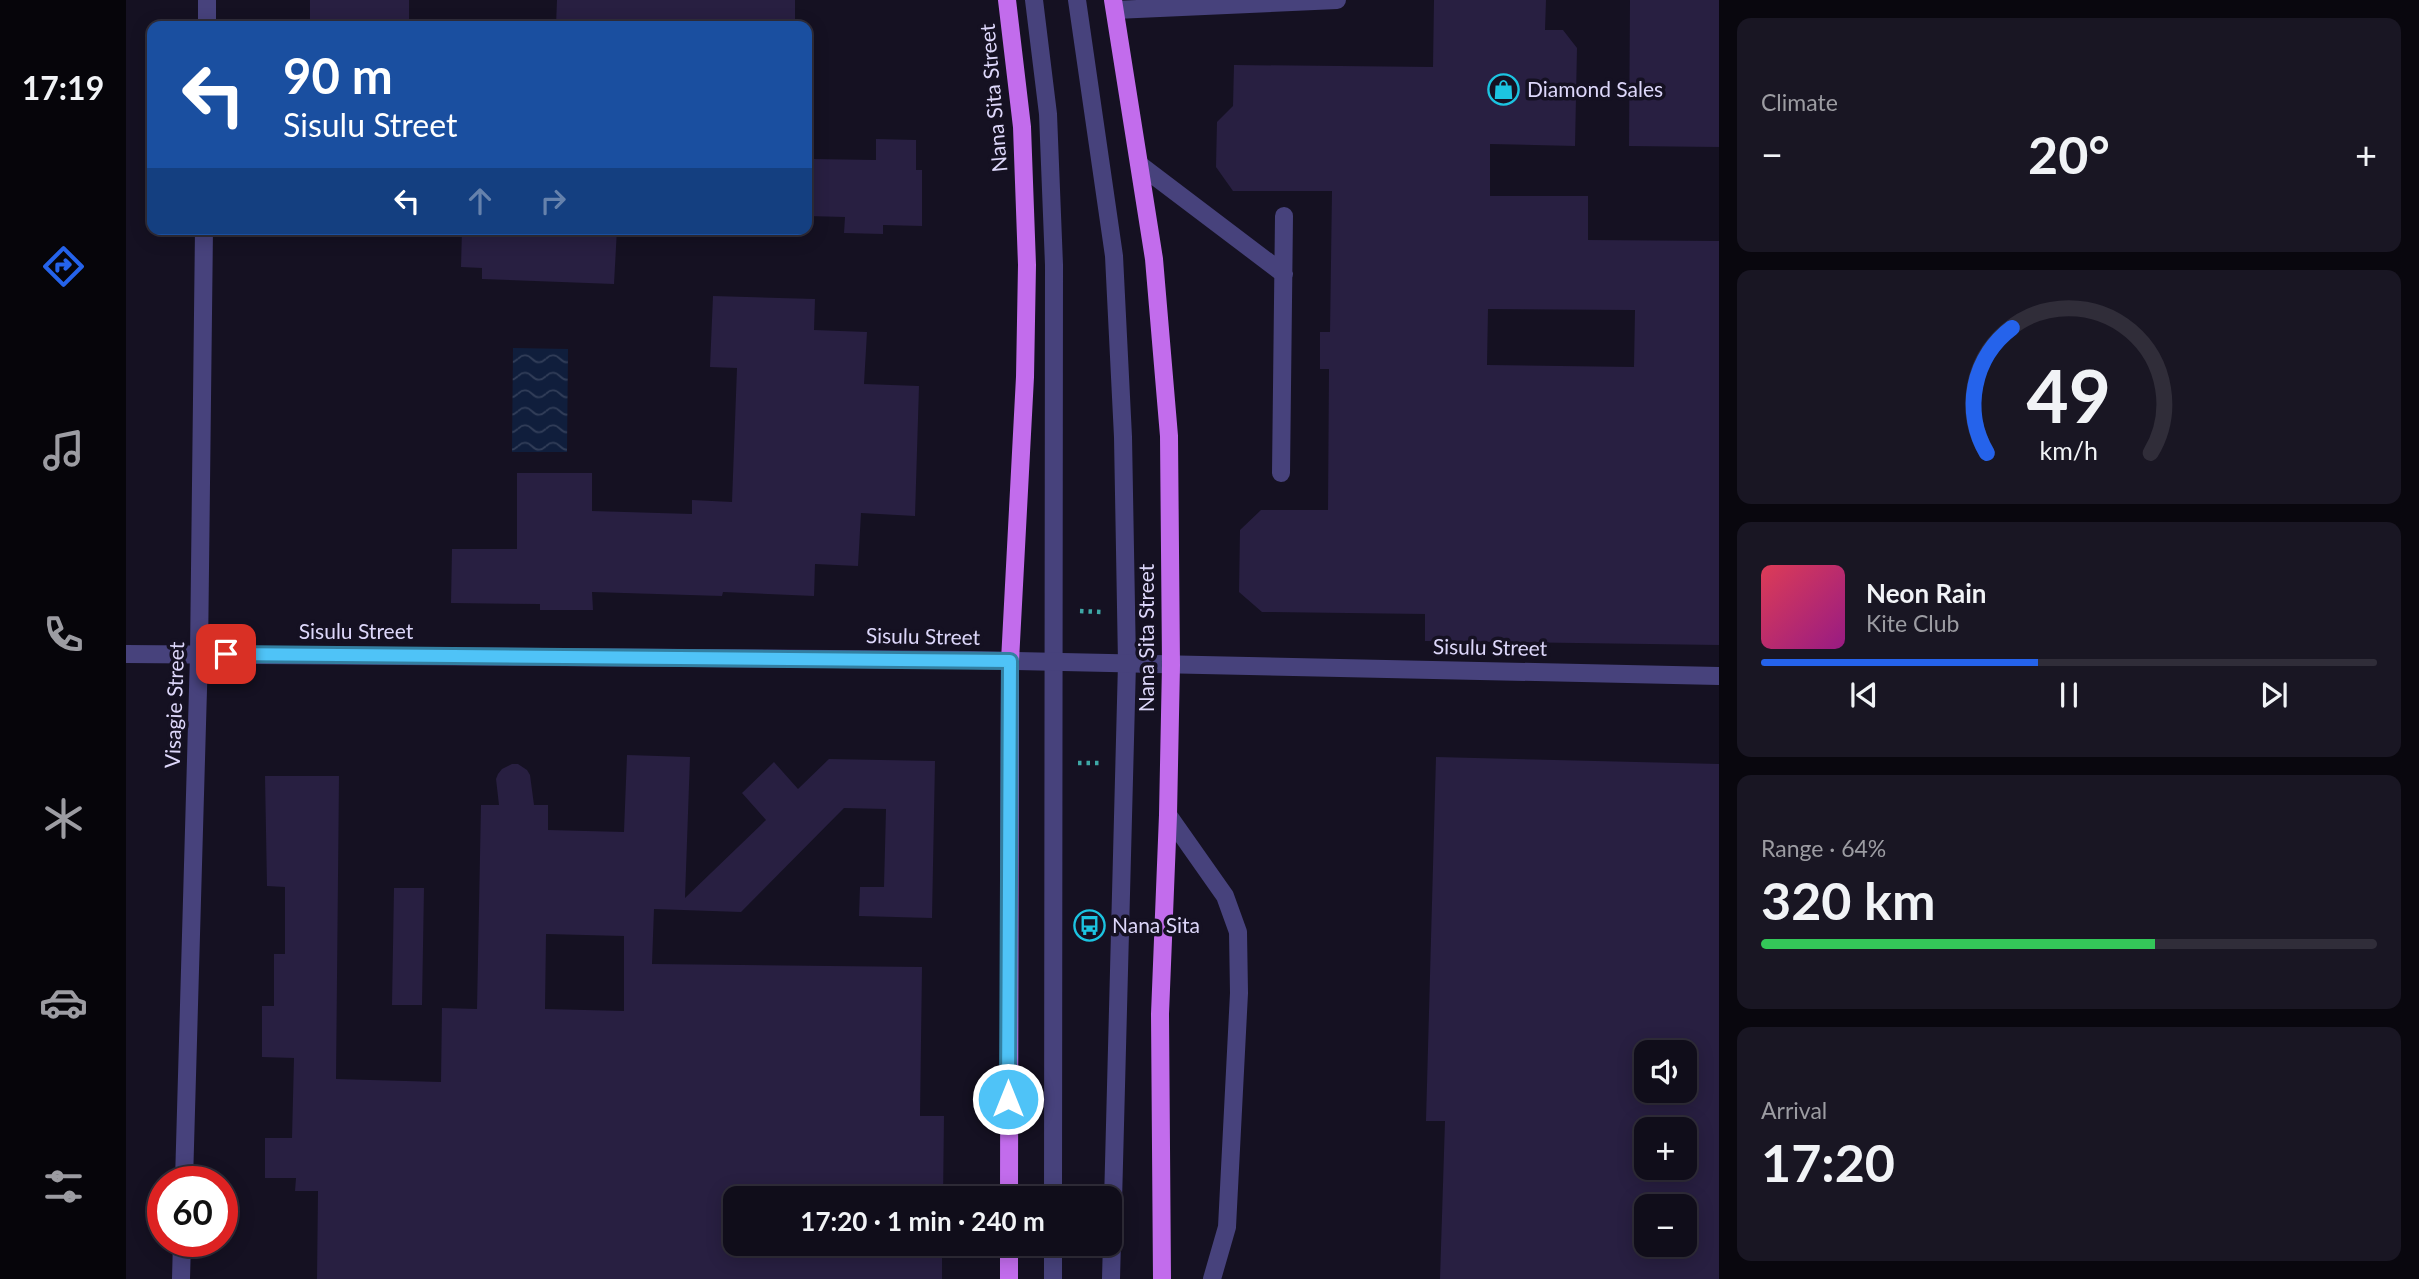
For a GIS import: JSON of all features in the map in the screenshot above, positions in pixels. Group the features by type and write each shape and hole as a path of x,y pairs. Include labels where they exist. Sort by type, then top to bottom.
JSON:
{"main road":[{"name":"Nana Sita Street","path":"1007,0 1022,127 1027,265 1025,377 1010,661 1009,1186"},
{"name":"Nana Sita Street","path":"1114,5 1154,259 1168,436 1171,664 1160,1014 1162,1279"},
{"path":"1009,1256 1009,1279"}],"street":[{"path":"207,0 207,21"},
{"path":"1034,0 1048,114 1054,265 1053,1186"},
{"path":"1077,0 1114,256 1123,437 1127,663 1111,1279"},
{"path":"1114,5 1337,0"},
{"path":"1140,165 1284,274"},
{"path":"1281,473 1284,216"},
{"name":"Visagie Street","path":"184,1166 199,654 204,235"},
{"name":"Sisulu Street","path":"126,654 1010,661 1719,676"},
{"path":"1168,815 1225,896 1238,932 1239,993 1227,1227 1212,1279"},
{"path":"1053,1256 1053,1279"},
{"path":"181,1279 182,1257"}],"path":[{"path":"1054,610 1126,614"},
{"path":"1052,763 1123,763"}],"water":[{"path":"513,348 568,349 567,452 512,452"}],"building":[{"path":"310,0 409,0 409,21 310,21"},
{"path":"557,0 795,0 795,21 556,21"},
{"path":"1434,0 1546,0 1545,30 1563,30 1577,48 1575,146 1490,144 1490,196 1588,196 1588,240 1719,241 1719,645 1425,641 1425,614 1262,612 1239,592 1240,530 1261,510 1328,510 1329,369 1320,369 1320,332 1330,332 1332,191 1233,191 1216,167 1217,122 1233,106 1234,65 1433,67","holes":["1488,309 1635,310 1634,367 1487,365"]},
{"path":"1630,0 1719,0 1719,147 1629,146"},
{"path":"876,139 916,140 916,170 922,170 922,226 883,225 883,234 844,233 845,217 812,216 813,159 876,160"},
{"path":"462,235 617,235 614,284 482,279 482,268 461,267"},
{"path":"713,296 815,299 814,330 867,332 864,384 919,386 915,516 861,513 858,566 815,564 814,596 723,592 722,596 592,592 593,610 540,610 540,604 451,603 452,549 517,549 517,473 592,473 592,511 692,514 692,500 732,502 737,368 710,367"},
{"path":"627,755 690,757 685,898 766,820 742,793 774,762 798,789 829,759 935,761 932,918 859,916 860,887 884,887 886,809 844,808 741,912 654,909 652,964 922,967 920,1116 944,1116 943,1186 723,1186 723,1256 942,1256 942,1279 317,1279 318,1191 295,1191 296,1178 265,1178 265,1138 292,1138 294,1058 262,1057 262,1006 274,1006 274,954 285,954 285,887 267,886 265,776 339,776 336,1079 441,1082 442,1008 477,1009 481,805 499,805 496,779 502,769 518,764 527,770 534,805 548,805 548,830 624,832","holes":["546,934 624,936 624,1011 545,1009"]},
{"path":"1436,757 1719,764 1719,1279 1440,1279 1445,1121 1426,1121"},
{"path":"394,888 424,888 422,1005 392,1005"}],"place":[{"name":"Diamond Sales","path":"1504,90"},
{"name":"Nana Sita","path":"1089,926"}],"route":[{"path":"226,654 1010,661 1008,1099"}]}
